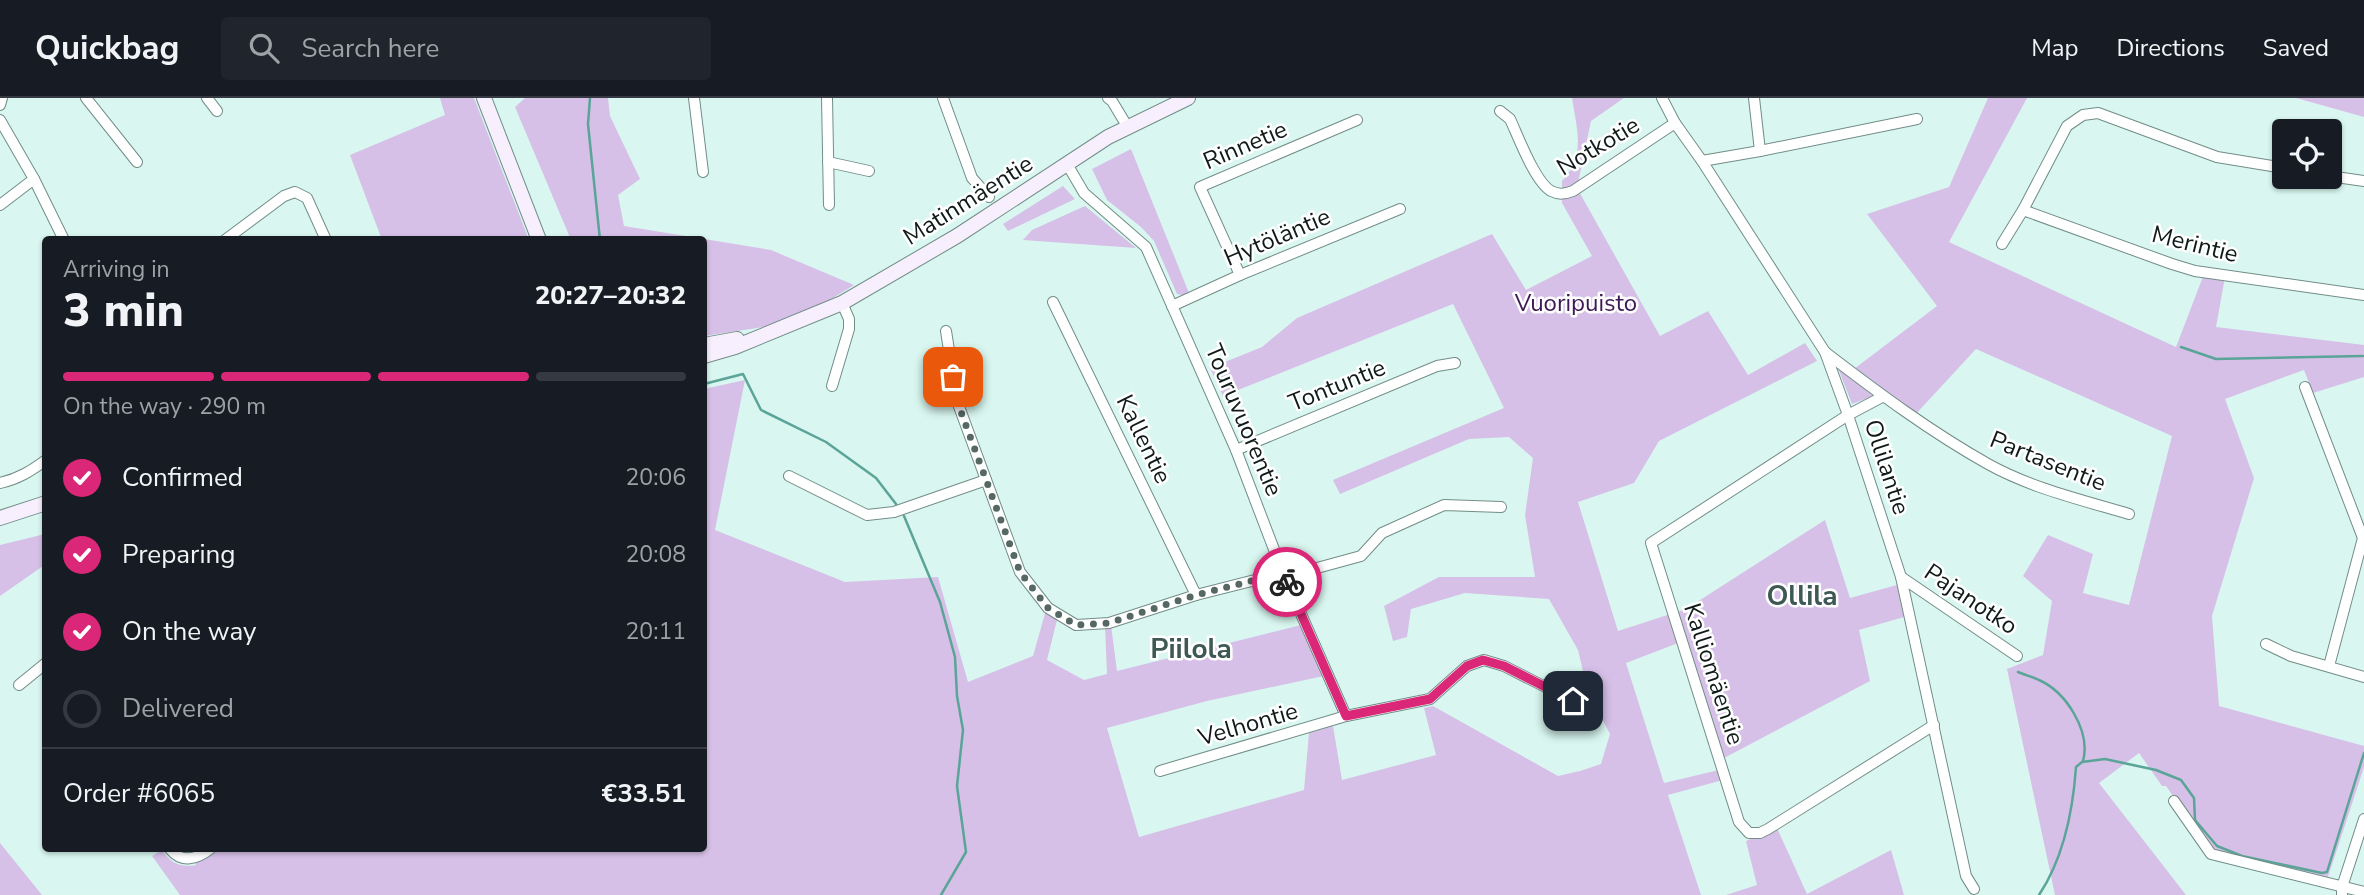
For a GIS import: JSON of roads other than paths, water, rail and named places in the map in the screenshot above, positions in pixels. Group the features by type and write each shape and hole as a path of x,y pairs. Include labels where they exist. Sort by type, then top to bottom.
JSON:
{"main road":[{"path":"484,98 537,236"},
{"name":"Matinmäentie","path":"707,355 735,347 842,303 957,236 1127,126 1188,98"},
{"name":"Matinmäentie","path":"707,344 770,333"},
{"path":"0,518 42,506"}],"street":[{"path":"0,105 2,98"},
{"path":"86,98 137,162"},
{"path":"207,98 217,111"},
{"path":"694,98 703,172"},
{"path":"827,98 829,205"},
{"path":"943,98 972,178 989,197"},
{"path":"1108,98 1127,126"},
{"name":"Ollilantie","path":"1662,98 1675,123 1825,352 1901,577 1966,876 1974,889"},
{"path":"1754,98 1760,151"},
{"name":"Notkotie","path":"1500,111 1510,119 1541,183 1551,191 1563,194 1573,191 1675,123"},
{"path":"2002,244 2067,126 2083,115 2098,113 2217,157 2272,166"},
{"path":"1702,161 1917,119"},
{"path":"0,120 34,179 62,236"},
{"name":"Rinnetie","path":"1240,275 1200,187 1356,120"},
{"path":"828,162 869,171"},
{"name":"Touruvuorentie","path":"1066,164 1084,193 1146,247 1236,450 1283,573 1346,716"},
{"path":"2342,178 2364,181"},
{"path":"0,205 34,179"},
{"path":"230,236 284,196 295,192 307,198 324,236"},
{"name":"Hytöläntie","path":"1172,306 1400,209"},
{"name":"Merintie","path":"2023,210 2195,271 2364,295"},
{"name":"Kallentie","path":"1053,302 1196,595"},
{"path":"832,386 849,329 849,319 842,303"},
{"path":"946,331 957,401 1020,572 1048,608 1076,625 1109,623 1196,595 1283,573 1295,574 1361,556 1382,533 1444,506 1501,507"},
{"name":"Partasentie","path":"1825,352 1882,397 1989,465 2054,491 2129,514"},
{"name":"Tontuntie","path":"1236,450 1437,366 1455,363"},
{"path":"2305,387 2363,538 2329,666"},
{"path":"1848,415 1882,397"},
{"name":"Kalliomäentie","path":"1848,415 1651,543 1739,822 1749,833 1760,833 1768,829 1934,725"},
{"path":"0,483 30,472 42,463"},
{"path":"789,476 867,515 894,512 986,480"},
{"name":"Pajanotko","path":"1901,577 2017,656"},
{"path":"2266,644 2291,656 2364,677"},
{"name":"Velhontie","path":"1160,771 1346,716 1430,699 1467,666 1483,660 1504,666 1573,701"},
{"path":"19,685 42,666"},
{"path":"2174,801 2211,854 2342,891 2364,892"},
{"path":"2342,891 2364,819"},
{"path":"172,852 187,859 200,857 206,852"}],"waterway":[{"path":"590,98 588,124 600,236"},
{"path":"2181,347 2216,359 2363,356"},
{"path":"707,383 743,374 761,410 826,442 876,478 896,504"},
{"path":"904,516 940,602 955,657 957,696 963,730 957,786 966,852 941,895"},
{"path":"2018,672 2049,686 2067,703 2080,725 2085,749 2083,761"},
{"path":"2039,895 2060,850 2069,817 2076,767 2082,762 2105,759 2156,770 2181,780 2194,798 2195,820 2217,846 2242,856 2322,873 2327,872 2364,753"}],"district":[{"name":"Ollila","path":"1802,595"},
{"name":"Piilola","path":"1191,648"}],"park label":[{"name":"Vuoripuisto","path":"1576,303"}]}
